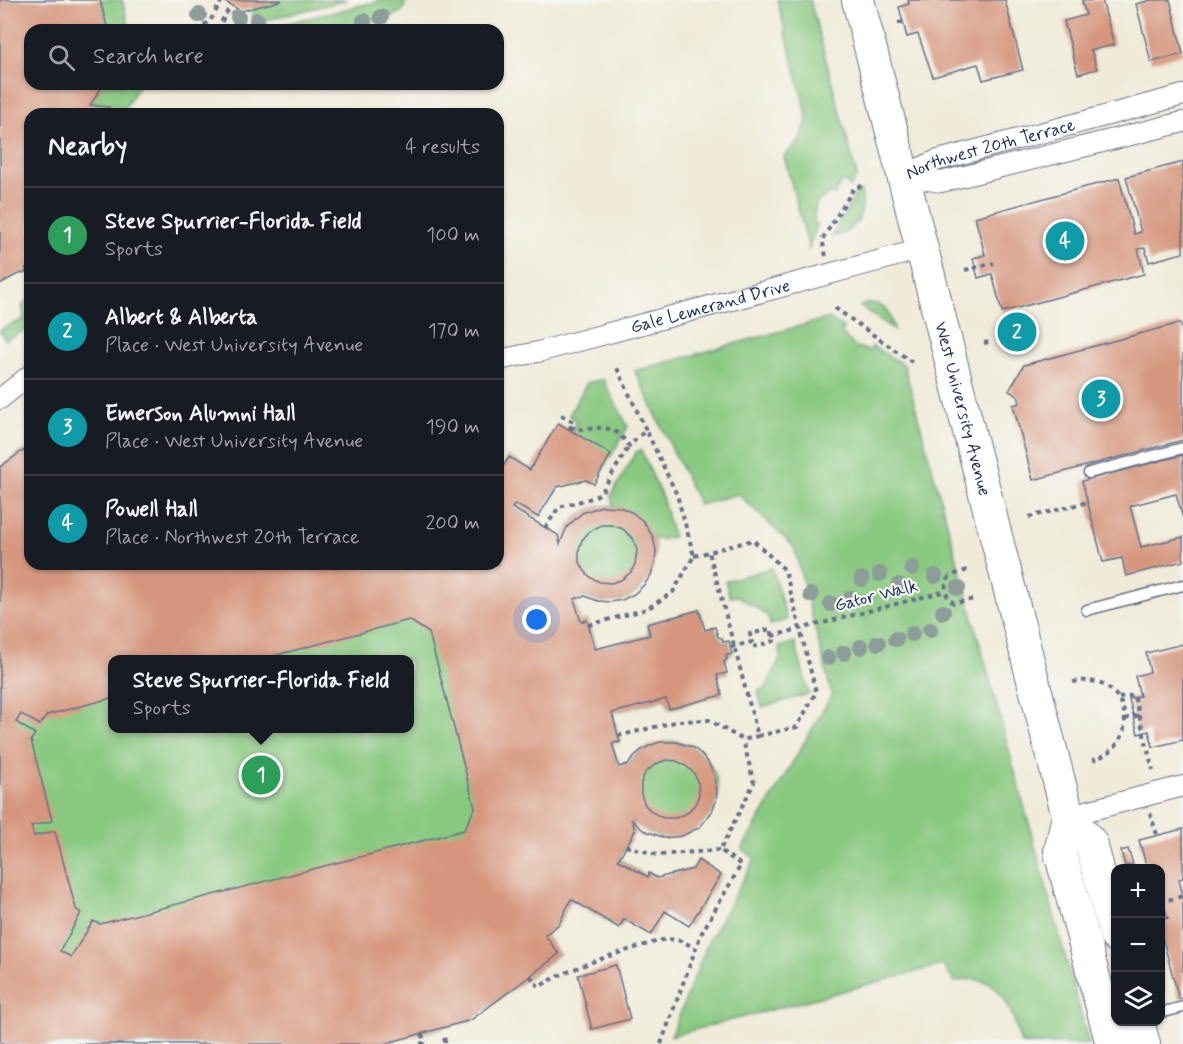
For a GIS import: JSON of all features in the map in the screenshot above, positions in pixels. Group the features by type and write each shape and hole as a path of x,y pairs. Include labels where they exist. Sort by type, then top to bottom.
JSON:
{"main road":[{"name":"West University Avenue","path":"858,0 1068,816 1091,843 1111,918"},
{"name":"West University Avenue","path":"1068,816 1060,852 1112,1044"},
{"path":"1139,1026 1144,1044"}],"street":[{"name":"Northwest 20th Terrace","path":"903,176 935,160 1183,95"},
{"name":"Northwest 20th Terrace","path":"903,176 941,182 1183,122"},
{"name":"Gale Lemerand Drive","path":"504,359 538,352 922,249"},
{"path":"0,399 24,380"},
{"path":"1068,816 1183,786"}],"lane":[{"path":"1089,473 1183,448"},
{"path":"1087,610 1183,585"},
{"path":"1165,1012 1183,1007"}],"path":[{"path":"205,24 210,21 222,0"},
{"path":"220,24 231,5"},
{"path":"826,258 822,240 854,188 865,185"},
{"path":"964,270 994,263"},
{"path":"835,308 912,362"},
{"path":"984,343 990,342"},
{"path":"616,366 677,495 694,556"},
{"path":"561,415 573,422 570,428 607,428 620,434 629,446"},
{"path":"545,528 559,507 592,498 601,493 629,446 646,430"},
{"path":"1029,517 1088,502"},
{"path":"589,625 646,609 673,592 694,556 753,540 785,570 816,692 797,727 743,740"},
{"path":"709,552 758,736"},
{"name":"Gator Walk","path":"967,570 950,576 945,591 950,601 954,603 964,603 975,599"},
{"name":"Gator Walk","path":"772,636 945,591"},
{"path":"771,629 774,641 753,647 752,642 750,634 771,629"},
{"path":"733,647 752,642"},
{"path":"1073,682 1086,680 1099,682 1119,698 1124,711 1122,736 1116,747 1105,756 1093,760"},
{"path":"1119,698 1134,695 1140,707 1139,715 1144,723 1153,771"},
{"path":"1125,719 1139,715"},
{"path":"618,736 679,721 709,720 743,740 754,783 720,850"},
{"path":"1150,812 1156,836"},
{"path":"626,846 658,855 720,850 741,865 701,934 661,1044"},
{"path":"1165,901 1183,896"},
{"path":"530,976 539,987 576,968 672,938 684,941 696,949"},
{"path":"420,1044 424,1043 422,1034"},
{"path":"444,1038 446,1044"}],"green space":[{"path":"100,0 122,0 128,24 106,24"},
{"path":"284,0 347,0 253,23 252,8"},
{"path":"383,0 404,0 405,5 403,10 394,16 362,24 284,24"},
{"path":"777,0 810,0 857,176 851,187 842,181 834,195 830,193 816,203 814,222 817,225 809,249 784,156 800,141 807,120 806,111"},
{"path":"100,90 136,90 125,108 90,105"},
{"path":"861,191 862,207 857,221 847,231 831,237 857,192"},
{"path":"869,303 880,305 887,310 894,330 860,306"},
{"path":"829,318 844,328 841,332 854,346 870,351 872,346 904,365 1089,1044 1021,1044 1008,1005 993,986 971,979 955,982 942,965 671,1036 709,940 755,859 742,849 832,695 794,547 738,494 699,505 635,371"},
{"path":"24,319 24,331 5,340 0,330"},
{"path":"603,379 628,427 594,484 586,480 557,487 538,517 516,504 513,508 558,535 560,543 574,520 588,510 614,506 611,496 636,452 641,450 662,497 673,537 660,540 657,538 654,541 654,563 650,574 638,591 629,597 606,602 584,598 575,599 580,622 587,620 596,649 649,635 647,624 699,610 705,630 715,627 718,637 722,638 723,642 729,641 732,654 726,656 724,663 727,673 717,675 722,695 669,709 666,699 612,713 620,742 612,744 619,767 647,747 676,741 701,754 715,775 718,792 713,809 703,823 688,833 670,837 652,833 633,821 635,831 619,859 647,877 649,873 657,878 693,869 698,860 721,875 689,926 665,911 651,935 625,919 619,928 571,899 559,924 545,935 559,954 471,1020 383,1044 4,1044 0,1042 0,467 24,451 24,570 504,570 504,465 509,457 530,470 577,422 569,415 587,383"},
{"path":"772,568 787,620 770,625 768,616 738,596 730,597 725,581"},
{"path":"795,642 809,694 762,707 758,691 766,688 781,656 779,647"}],"building":[{"path":"0,0 100,0 106,24 24,24 24,90 100,90 90,105 109,108 24,108 24,273 0,284"},
{"path":"222,0 281,0 281,1 241,11"},
{"path":"908,0 1005,0 1023,70 983,80 978,64 933,77 918,34 907,37 899,7 909,4"},
{"path":"1102,0 1114,45 1091,50 1097,69 1078,74 1064,21 1086,15 1082,1"},
{"path":"1152,0 1170,0 1183,54 1151,62 1136,4"},
{"path":"1183,162 1183,253 1149,262 1145,248 1138,249 1144,274 1002,312 992,274 978,278 973,258 985,255 975,217 1119,178 1134,234 1141,232 1126,177"},
{"path":"1180,323 1183,334 1183,440 1033,480 1013,405 1020,403 1018,396 1009,391 1024,365"},
{"path":"558,423 611,454 594,484 586,480 557,487 538,517 515,504 512,508 558,535 560,544 567,527 582,513 602,506 620,507 633,513 644,522 653,537 656,550 651,575 634,594 611,602 598,601 585,596 574,599 581,622 587,620 595,649 650,635 647,624 699,610 705,630 715,627 718,637 722,638 723,642 729,641 732,654 726,655 727,659 724,662 727,673 717,675 722,695 669,709 666,699 612,713 620,742 612,743 619,767 628,764 640,751 651,745 660,742 677,742 692,747 700,753 713,772 717,791 716,802 700,827 682,836 665,838 643,830 632,820 635,831 618,860 648,877 649,873 657,878 693,869 698,860 721,875 689,926 665,911 651,935 624,919 619,928 571,899 559,924 545,935 559,954 471,1020 383,1044 4,1044 0,1042 0,467 24,451 24,570 504,570 504,465 509,457 530,470","holes":["601,525 623,529 633,539 637,550 635,564 631,572 621,580 611,583 600,582 591,578 584,570 579,560 579,549 582,540 589,532","409,620 429,633 475,808 464,830 100,924 93,921 71,957 60,951 81,913 76,909 55,831 34,836 31,826 52,821 31,740 35,734 16,722 21,714 40,725 47,715 108,699 108,655 277,655","666,760 677,761 686,766 694,773 698,784 699,794 696,803 687,813 675,818 663,818 652,812 645,805 641,794 641,783 645,773 656,764"]},
{"path":"1183,455 1183,518 1176,494 1130,506 1141,547 1183,537 1183,561 1126,576 1122,558 1103,562 1082,481"},
{"path":"1183,644 1183,740 1153,747 1149,731 1138,734 1129,699 1140,696 1135,676 1150,672 1146,653"},
{"path":"1183,829 1183,878 1179,879 1183,896 1183,998 1179,999 1165,947 1165,919 1168,918 1165,908 1165,864 1146,864 1139,840"},
{"path":"1128,849 1133,864 1124,864 1121,851"},
{"path":"616,965 630,1019 592,1029 578,975"}],"place":[{"name":"Powell Hall","path":"1065,241"},
{"name":"Albert & Alberta","path":"1017,332"},
{"name":"Emerson Alumni Hall","path":"1101,399"},
{"name":"Steve Spurrier-Florida Field","path":"261,775"}]}
